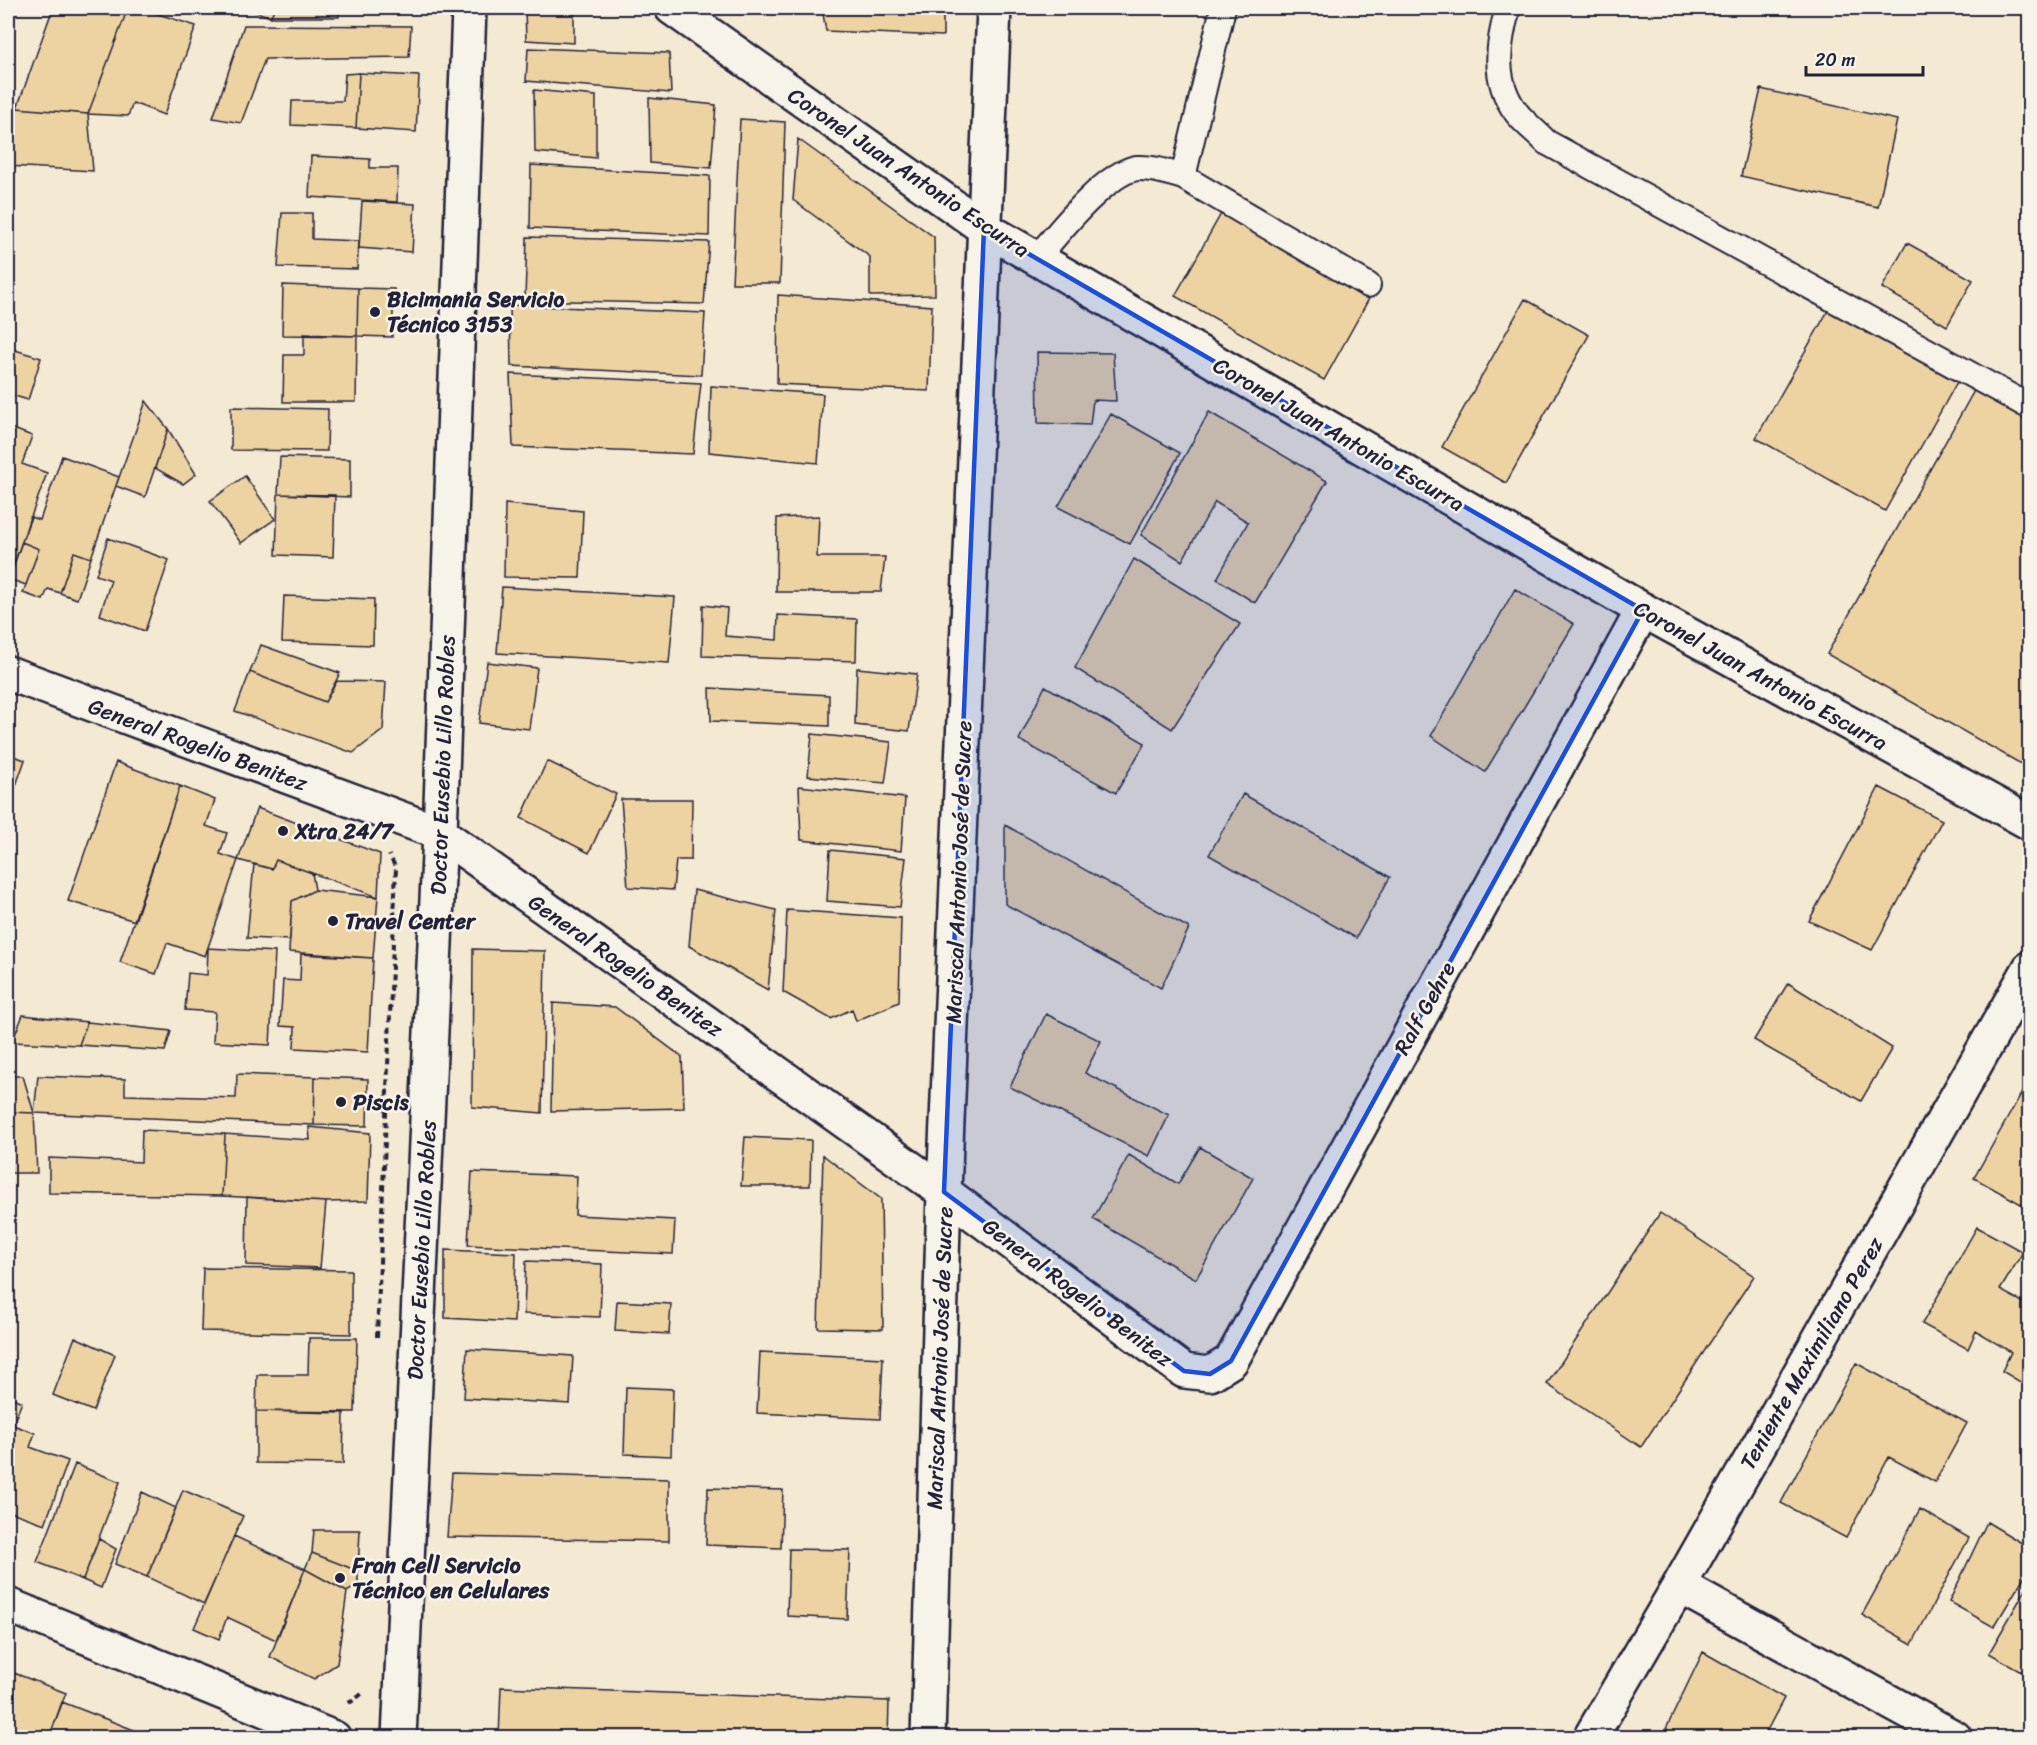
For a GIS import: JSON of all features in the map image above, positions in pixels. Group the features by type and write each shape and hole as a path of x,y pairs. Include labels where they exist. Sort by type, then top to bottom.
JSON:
{"street":[{"name":"Doctor Eusebio Lillo Robles","path":"399,1737 440,833 469,8"},
{"name":"Coronel Juan Antonio Escurra","path":"672,8 984,228 1643,610 2030,823"},
{"name":"Mariscal Antonio José de Sucre","path":"928,1737 944,1192 994,8"},
{"name":"Ralf Gehre","path":"1184,1371 1209,1374 1231,1361 1643,610"},
{"name":"General Rogelio Benitez","path":"8,673 440,833 944,1192 1184,1371"},
{"name":"Teniente Maximiliano Perez","path":"1590,1737 1679,1586 2030,968"},
{"path":"1679,1586 1955,1737"},
{"path":"8,1605 334,1737"}],"lane":[{"path":"1184,177 1223,8"},
{"path":"1508,8 1499,39 1499,76 1515,112 1546,142 2030,407"},
{"path":"1037,258 1070,218 1115,179 1136,168 1157,170 1184,177 1368,285"}],"path":[{"path":"377,1341 396,868 387,850"},
{"path":"340,1698 351,1702 357,1699 363,1695 363,1683"}],"highlighted area":[{"path":"984,228 1643,610 1231,1361 1210,1374 1184,1371 944,1192"}],"building":[{"path":"53,8 128,8 88,114 17,108"},
{"path":"128,8 139,8 196,26 164,115 133,103 128,116 88,114"},
{"path":"246,8 275,8 270,17"},
{"path":"275,8 339,8 339,17 270,17"},
{"path":"525,8 574,10 574,43 526,40"},
{"path":"822,8 943,8 943,36 826,31"},
{"path":"244,25 411,26 409,57 265,59 241,123 213,118"},
{"path":"528,48 669,53 671,93 526,81"},
{"path":"359,73 419,76 416,132 356,128"},
{"path":"359,73 356,128 291,125 292,101 343,101 345,74"},
{"path":"1761,89 1897,120 1878,207 1741,176"},
{"path":"534,90 596,96 596,158 535,152"},
{"path":"649,98 716,105 711,168 650,163"},
{"path":"17,108 88,114 93,171 8,166 8,129"},
{"path":"740,119 785,122 780,283 732,283"},
{"path":"798,139 934,237 935,295 870,296 870,257 793,200"},
{"path":"311,156 370,159 370,168 398,168 397,202 309,197"},
{"path":"531,165 710,176 709,236 530,228"},
{"path":"362,201 415,204 412,252 359,248"},
{"path":"1222,212 1371,295 1324,380 1175,296"},
{"path":"282,213 312,213 312,239 359,241 357,269 278,267"},
{"path":"527,237 709,242 704,304 525,300"},
{"path":"1907,243 1973,280 1947,326 1882,288"},
{"path":"283,285 358,288 357,336 282,335"},
{"name":"Bicimania Servicio Técnico 3153","path":"358,288 394,289 392,337 357,336"},
{"path":"778,295 932,306 929,391 777,384"},
{"path":"1525,299 1589,335 1506,483 1442,447"},
{"path":"510,305 705,313 701,375 511,366"},
{"path":"1829,309 1957,382 1885,511 1756,438"},
{"path":"304,334 357,336 356,402 283,402 284,355 304,355"},
{"path":"12,349 41,358 28,400 8,394 8,363"},
{"path":"1037,352 1113,353 1116,401 1093,400 1090,425 1038,423"},
{"path":"510,374 701,383 693,454 513,447"},
{"path":"711,386 823,394 818,463 709,452"},
{"path":"1975,389 2030,419 2030,769 1827,654"},
{"path":"146,401 168,429 145,497 116,486"},
{"path":"231,407 328,409 327,451 231,450"},
{"path":"1209,412 1327,481 1255,603 1217,579 1248,522 1215,502 1182,561 1141,535"},
{"path":"1111,414 1180,453 1130,544 1058,507"},
{"path":"8,427 32,436 22,464 47,473 13,566 8,564"},
{"path":"168,429 196,474 183,484 155,468"},
{"path":"62,456 119,477 91,558 74,552 60,593 48,589 43,600 23,593 39,549 22,542 30,517 40,520"},
{"path":"280,457 350,459 350,497 278,494"},
{"path":"245,476 275,519 241,543 210,501"},
{"path":"278,494 335,495 333,557 276,555"},
{"path":"505,504 583,511 580,578 504,577"},
{"path":"819,516 817,557 885,557 881,592 776,592 777,518"},
{"path":"108,538 169,560 145,631 100,615 111,580 96,575"},
{"path":"22,542 39,549 26,585 9,579"},
{"path":"74,552 91,558 77,599 60,593"},
{"path":"1134,559 1240,624 1172,729 1075,668"},
{"path":"502,587 675,597 669,663 497,653"},
{"path":"1515,589 1574,624 1485,772 1431,736"},
{"path":"284,596 374,599 373,645 282,642"},
{"path":"703,605 727,608 725,636 777,640 778,615 857,619 856,661 702,656"},
{"path":"261,645 340,673 325,702 250,672"},
{"path":"487,662 537,668 529,729 479,723"},
{"path":"857,668 917,674 909,731 855,725"},
{"path":"250,672 325,702 337,681 386,682 383,730 353,753 235,711"},
{"path":"1045,686 1145,743 1116,793 1019,740"},
{"path":"710,688 829,695 829,726 711,721"},
{"path":"812,734 891,742 885,783 808,776"},
{"path":"8,754 25,760 8,808"},
{"path":"547,761 616,794 589,853 521,818"},
{"path":"116,762 180,786 135,921 68,901"},
{"path":"180,786 215,800 206,826 227,833 220,854 238,860 205,956 167,943 156,974 120,962"},
{"path":"799,786 905,798 901,851 801,840"},
{"path":"1879,787 1942,820 1872,950 1809,921"},
{"path":"1243,794 1390,877 1356,938 1209,855"},
{"path":"621,799 692,799 691,860 676,860 673,890 628,887"},
{"name":"Xtra 24/7","path":"257,808 380,854 378,897 276,860 272,869 238,860"},
{"path":"1005,825 1189,928 1161,988 1005,904"},
{"path":"830,850 906,858 900,907 827,901"},
{"path":"276,860 312,873 315,890 292,901 290,940 247,938 254,864 272,869"},
{"name":"Travel Center","path":"315,890 378,897 373,958 289,952 292,901"},
{"path":"694,890 776,910 768,990 689,946"},
{"path":"787,910 901,918 899,1002 856,1021 852,1009 831,1019 783,992"},
{"path":"208,948 275,952 270,1045 213,1042 215,1012 185,1010 188,973 207,975"},
{"path":"473,949 545,951 542,1113 472,1107"},
{"path":"301,954 373,958 368,1052 294,1048 295,1027 280,1026 283,980 300,981"},
{"path":"1788,983 1892,1048 1861,1101 1754,1040"},
{"path":"553,1003 615,1007 682,1057 684,1108 551,1111"},
{"path":"1046,1014 1101,1041 1085,1073 1169,1115 1149,1156 1010,1087"},
{"path":"23,1015 87,1022 79,1045 12,1042"},
{"path":"87,1022 171,1031 165,1051 79,1045"},
{"path":"237,1074 315,1077 314,1125 34,1113 38,1076 125,1079 125,1095 236,1098"},
{"path":"8,1076 23,1076 34,1113 8,1112"},
{"name":"Piscis","path":"315,1077 368,1079 367,1126 314,1125"},
{"path":"2030,1078 2030,1209 1974,1178"},
{"path":"8,1112 34,1113 37,1173 8,1173"},
{"path":"309,1127 370,1133 368,1201 326,1202 222,1196 225,1134 310,1140"},
{"path":"142,1130 225,1134 222,1196 49,1193 49,1158 141,1162"},
{"path":"745,1137 811,1140 810,1186 741,1186"},
{"path":"1200,1147 1253,1178 1196,1279 1093,1219 1129,1155 1178,1184"},
{"path":"823,1155 881,1199 883,1329 818,1328"},
{"path":"472,1172 577,1176 575,1215 675,1220 673,1254 468,1245"},
{"path":"247,1197 326,1202 320,1268 246,1265"},
{"path":"1660,1213 1754,1276 1641,1447 1547,1384"},
{"path":"1977,1227 2023,1252 2000,1290 2030,1306 2030,1388 2002,1371 2011,1352 1976,1331 1968,1349 1922,1324"},
{"path":"445,1250 516,1253 514,1322 445,1318"},
{"path":"526,1261 602,1264 600,1317 524,1314"},
{"path":"203,1268 351,1270 351,1334 201,1331"},
{"path":"617,1301 671,1304 669,1334 615,1331"},
{"path":"75,1337 115,1355 93,1411 53,1395"},
{"path":"309,1338 357,1338 355,1412 256,1411 257,1375 308,1375"},
{"path":"467,1349 573,1356 570,1404 464,1398"},
{"path":"760,1352 883,1358 880,1419 757,1413"},
{"path":"1856,1363 1967,1423 1935,1482 1889,1457 1846,1538 1781,1503"},
{"path":"626,1387 673,1389 671,1456 624,1454"},
{"path":"8,1396 22,1402 8,1437"},
{"path":"256,1411 344,1413 343,1464 256,1463"},
{"path":"13,1425 35,1433 30,1447 68,1461 45,1524 8,1511 8,1437"},
{"path":"75,1464 120,1482 83,1580 37,1562"},
{"path":"452,1473 669,1479 669,1541 447,1537"},
{"path":"708,1488 783,1490 781,1548 706,1545"},
{"path":"183,1490 243,1516 204,1604 147,1577"},
{"path":"142,1492 176,1508 147,1577 115,1564"},
{"path":"1920,1509 1969,1538 1912,1644 1862,1615"},
{"path":"1987,1522 2030,1548 2030,1567 1994,1627 1949,1602"},
{"path":"314,1530 360,1530 358,1571 312,1553"},
{"path":"234,1536 305,1569 276,1640 227,1617 219,1639 194,1628"},
{"path":"99,1539 116,1549 101,1588 83,1580"},
{"path":"789,1549 850,1550 847,1619 787,1616"},
{"name":"Fran Cell Servicio Técnico en Celulares","path":"312,1553 358,1571 358,1585 347,1592 305,1569"},
{"path":"305,1569 347,1592 337,1664 314,1679 270,1657"},
{"path":"2030,1582 2030,1676 1989,1653"},
{"path":"1703,1652 1784,1698 1763,1738 1681,1738 1666,1729"},
{"path":"14,1673 66,1693 49,1738 8,1738 8,1690"},
{"path":"501,1687 889,1701 888,1738 499,1738"},
{"path":"62,1702 134,1730 131,1738 49,1738"}],"place":[{"name":"Bicimania Servicio Técnico 3153","path":"375,312"},
{"name":"Xtra 24/7","path":"283,831"},
{"name":"Travel Center","path":"333,921"},
{"name":"Piscis","path":"341,1102"},
{"name":"Fran Cell Servicio Técnico en Celulares","path":"340,1578"}]}
